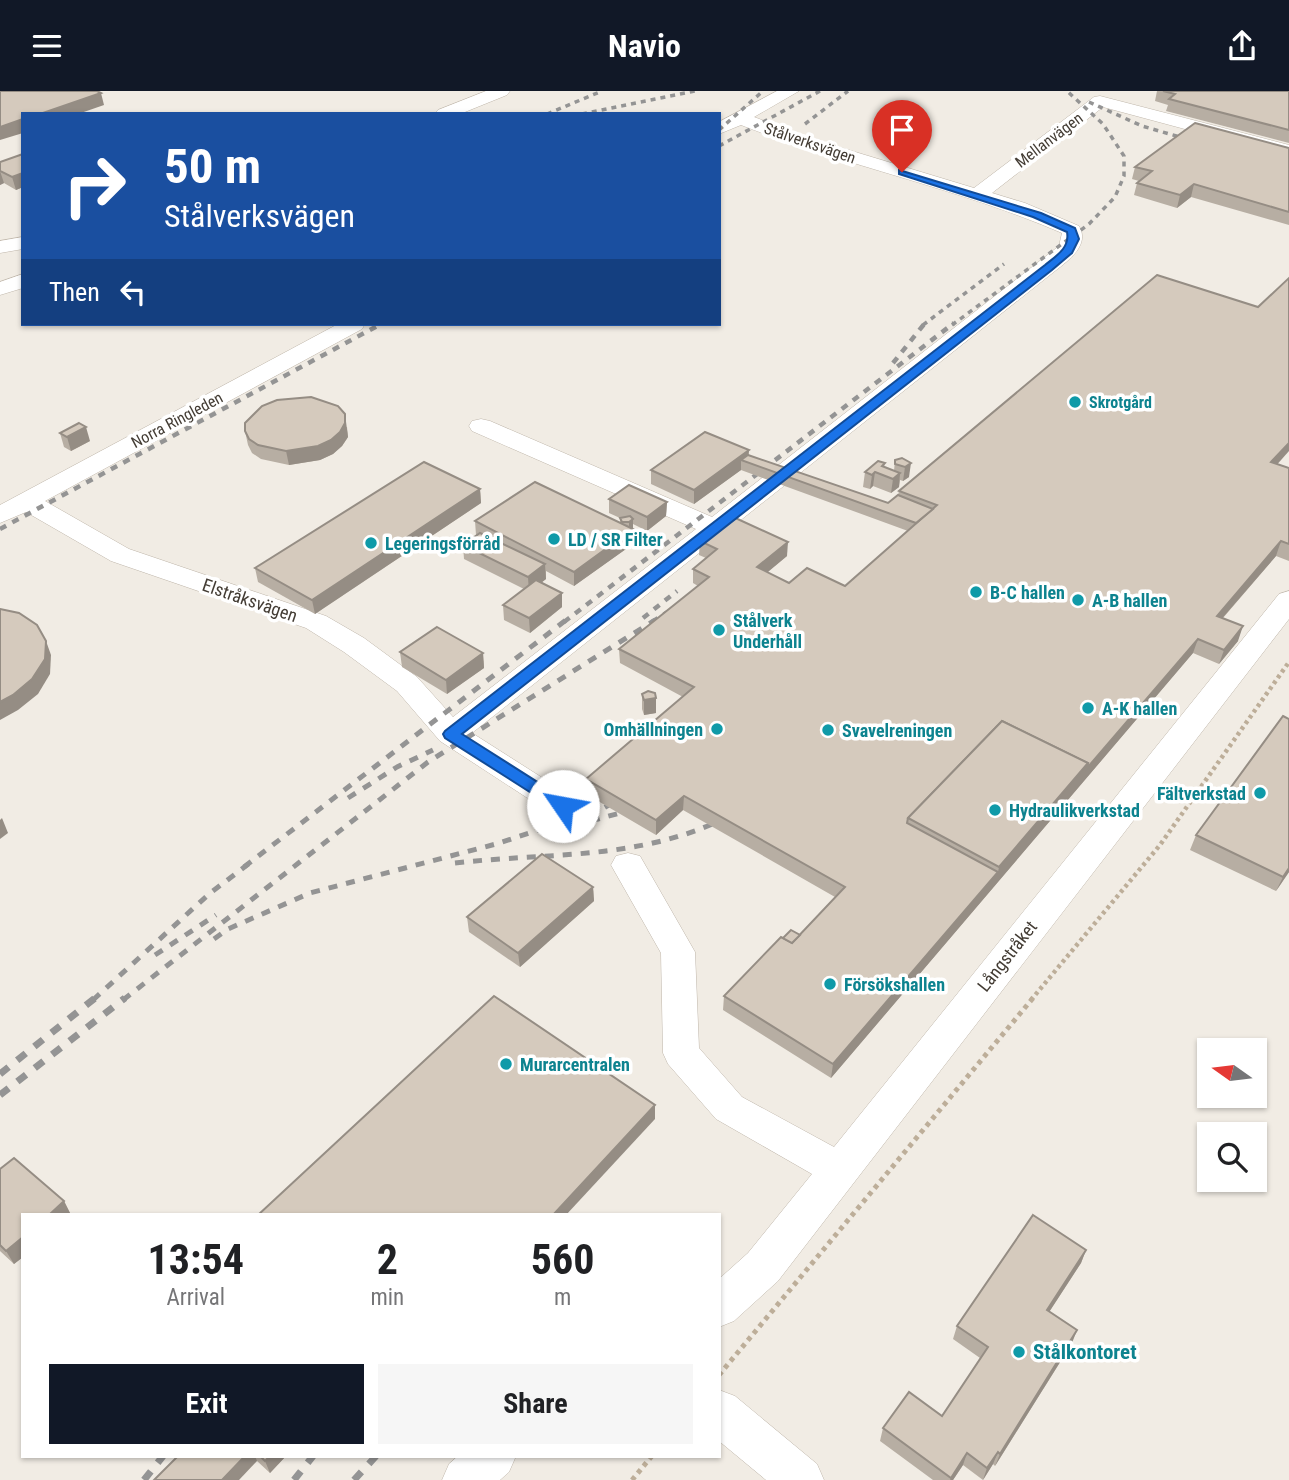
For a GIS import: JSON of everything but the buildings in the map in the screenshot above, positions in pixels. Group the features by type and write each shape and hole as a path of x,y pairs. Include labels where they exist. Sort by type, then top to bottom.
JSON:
{"street":[{"path":"449,112 501,91"},
{"path":"729,124 790,91"},
{"name":"Mellanvägen","path":"976,195 1100,101 1289,151"},
{"name":"Stålverksvägen","path":"451,734 1068,250 1074,239 1072,230 1018,207 802,142 729,124"},
{"path":"0,247 21,243"},
{"path":"0,289 21,281"},
{"name":"Norra Ringleden","path":"0,515 350,326"},
{"path":"481,426 715,528"},
{"name":"Elstråksvägen","path":"26,501 120,555 316,622 354,645 407,684 451,734 563,806"},
{"name":"Långstråket","path":"721,1305 763,1266 1133,793 1289,600"},
{"path":"628,865 678,952 681,1052 729,1108 840,1170"},
{"path":"721,1414 801,1480"},
{"path":"465,1480 490,1458"}],"path":[{"path":"721,1373 1160,845 1289,662"},
{"path":"632,1480 650,1458"}],"railway":[{"path":"552,112 602,91"},
{"path":"592,112 695,91"},
{"path":"721,128 763,91"},
{"path":"721,145 820,91"},
{"path":"805,124 848,91"},
{"path":"952,325 1089,224 1115,197 1124,176 1124,156 1103,124 1067,91"},
{"path":"1089,102 1142,126 1197,142"},
{"path":"924,324 1004,264"},
{"path":"564,622 954,323"},
{"path":"893,363 924,324"},
{"path":"0,529 377,326"},
{"path":"643,618 677,591"},
{"path":"652,622 671,610"},
{"path":"244,867 566,620"},
{"path":"123,1000 428,762 655,620"},
{"path":"348,798 397,767 433,750"},
{"path":"214,939 228,929 310,893 496,844 602,809 625,796"},
{"path":"591,821 638,808"},
{"path":"455,863 627,848 694,831 728,817"},
{"path":"93,1000 209,894 251,862"},
{"path":"155,955 216,915"},
{"path":"0,1074 95,998"},
{"path":"0,1095 125,998"},
{"path":"144,1480 161,1458"},
{"path":"294,1480 311,1458"},
{"path":"354,1480 374,1458"}],"place":[{"name":"Skrotgård","path":"1075,402"},
{"name":"LD / SR Filter","path":"554,539"},
{"name":"Legeringsförråd","path":"371,543"},
{"name":"B-C hallen","path":"976,592"},
{"name":"A-B hallen","path":"1078,600"},
{"name":"Stålverk Underhåll","path":"719,630"},
{"name":"A-K hallen","path":"1088,708"},
{"name":"Omhällningen","path":"717,729"},
{"name":"Svavelreningen","path":"828,730"},
{"name":"Fältverkstad","path":"1260,793"},
{"name":"Hydraulikverkstad","path":"995,810"},
{"name":"Försökshallen","path":"830,984"},
{"name":"Murarcentralen","path":"506,1064"},
{"name":"Stålkontoret","path":"1019,1352"}],"route":[{"path":"563,806 451,734 1048,267 1068,250 1074,239 1072,230 1018,207 902,172"}]}
